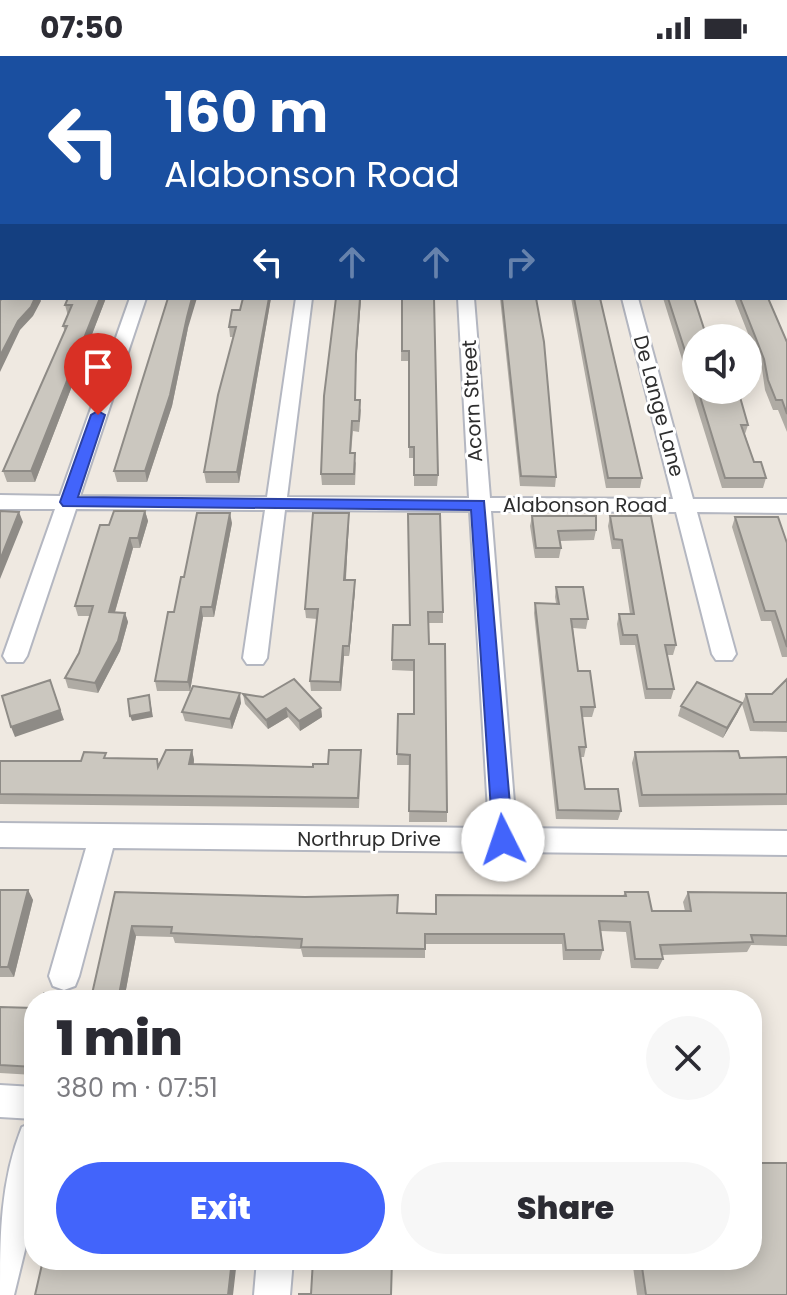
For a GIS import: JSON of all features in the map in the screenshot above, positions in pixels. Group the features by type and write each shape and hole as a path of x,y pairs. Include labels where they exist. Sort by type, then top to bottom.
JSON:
{"street":[{"path":"15,656 137,300"},
{"path":"255,658 304,300"},
{"name":"Acorn Street","path":"466,300 503,840"},
{"name":"De Lange Lane","path":"631,300 724,654"},
{"name":"Alabonson Road","path":"0,502 787,506"},
{"name":"Northrup Drive","path":"0,835 787,843"},
{"path":"64,976 102,838"},
{"path":"0,1101 24,1102"},
{"path":"0,1284 24,1182"},
{"path":"272,1295 274,1270"}],"building":[{"path":"34,300 18,321 0,356 0,301"},
{"path":"67,300 99,300 31,471 3,471 67,326 63,326 72,305 65,305"},
{"path":"167,300 191,300 170,395 145,471 114,471"},
{"path":"242,300 269,300 237,472 204,472 218,395 236,327 229,327 232,310 240,310"},
{"path":"336,300 360,300 355,400 360,400 359,421 352,421 350,453 355,453 354,474 321,474 324,396"},
{"path":"402,300 434,300 438,475 414,475 414,447 409,447 409,351 402,351"},
{"path":"502,300 536,300 544,342 556,477 521,476"},
{"path":"574,300 600,300 642,478 608,478"},
{"path":"669,300 695,300 702,324 682,324 682,342"},
{"path":"741,300 769,300 787,342 787,414 782,400 776,400 762,354 762,324 750,324"},
{"path":"702,404 742,404 748,425 741,425 754,462 761,462 766,478 725,478"},
{"path":"0,511 19,512 0,560"},
{"path":"114,511 145,511 138,538 130,538 109,612 125,613 118,641 95,683 65,678 79,653 93,606 75,606 100,525 109,525"},
{"path":"197,513 230,513 212,607 201,607 188,682 155,681 168,612 174,612"},
{"path":"313,513 349,513 344,580 355,580 349,646 343,646 340,682 310,681 318,609 305,609"},
{"path":"408,514 440,514 443,612 428,612 429,644 445,644 447,812 409,811 410,755 397,754 398,714 414,714 414,660 392,660 393,625 410,625"},
{"path":"532,516 596,516 596,530 558,531 561,548 536,548"},
{"path":"610,516 651,516 676,645 665,645 674,689 647,689 637,635 623,635 619,614 634,614 622,540 614,539"},
{"path":"735,517 778,517 787,543 787,647 775,611 765,611"},
{"path":"556,587 583,587 588,619 571,619 578,671 590,671 595,707 581,707 586,747 579,747 585,789 618,789 621,811 558,810 535,603 559,604"},
{"path":"294,679 321,708 299,721 286,708 266,720 243,694 263,697"},
{"path":"787,679 787,722 754,722 746,694 772,694"},
{"path":"50,680 60,710 11,727 2,696"},
{"path":"697,682 742,703 727,728 681,706"},
{"path":"193,686 240,693 230,719 182,712"},
{"path":"149,695 151,712 130,716 128,699"},
{"path":"166,750 192,750 189,764 313,767 313,764 328,764 329,750 361,750 358,798 0,794 0,761 81,761 84,752 106,753 104,758 157,759 158,767"},
{"path":"738,751 740,758 787,757 787,794 642,795 635,752"},
{"path":"0,890 28,890 8,967 0,967"},
{"path":"115,892 305,897 398,895 397,913 436,914 436,895 626,896 625,892 648,892 652,911 691,911 688,892 787,893 787,936 751,935 753,942 660,945 663,959 635,959 630,922 599,921 603,950 566,950 564,934 425,934 425,949 301,947 302,939 171,933 172,927 132,926 120,990 93,990"},
{"path":"0,1007 24,1008 24,1066 0,1065"},
{"path":"762,1163 787,1163 787,1295 646,1295 642,1270 762,1270"},
{"path":"41,1270 231,1270 228,1295 35,1295"},
{"path":"312,1270 392,1270 391,1295 299,1295 311,1294"}],"route":[{"path":"98,415 68,502 478,505 503,840"}]}
